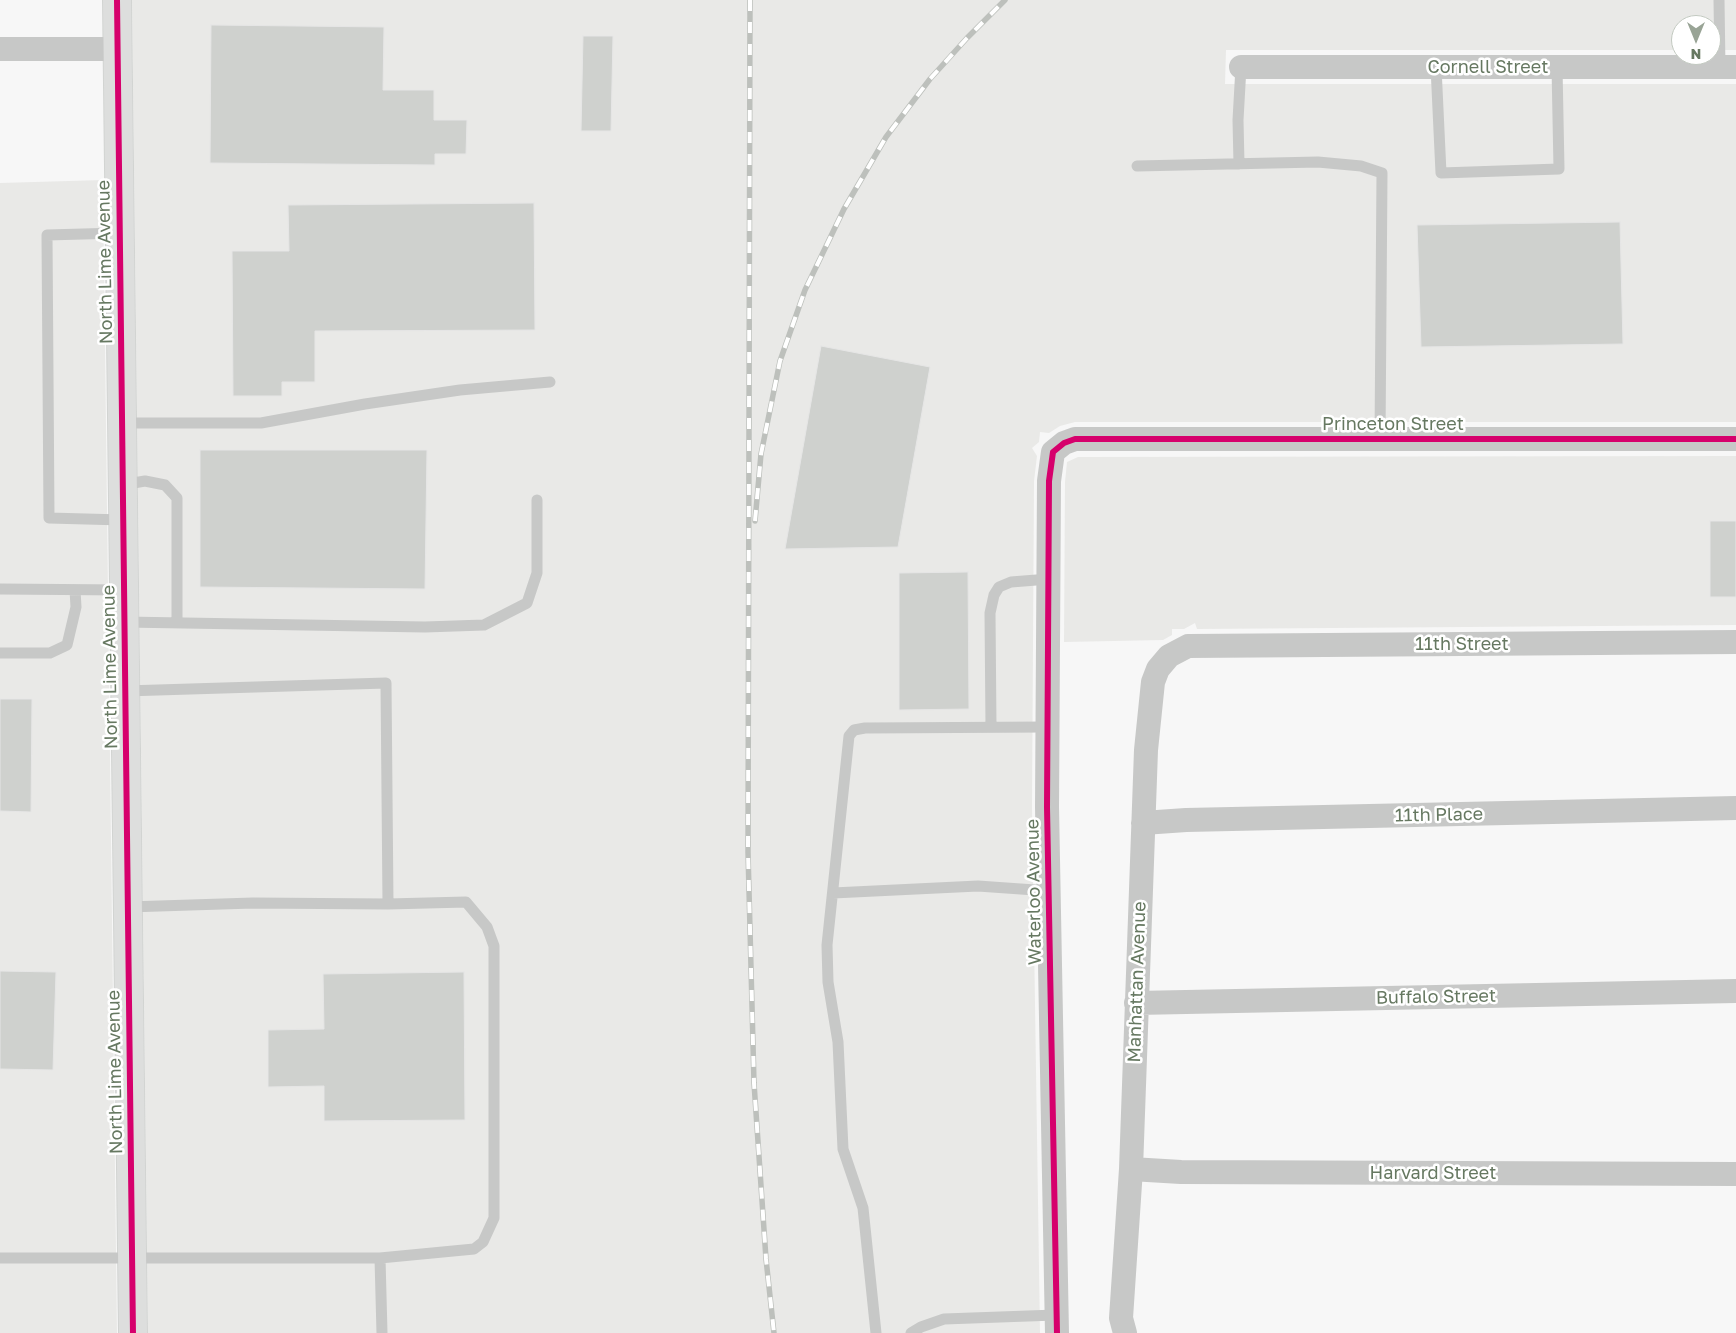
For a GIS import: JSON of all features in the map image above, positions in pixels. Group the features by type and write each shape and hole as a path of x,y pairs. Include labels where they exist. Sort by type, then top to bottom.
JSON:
{"street":[{"name":"North Lime Avenue","path":"116,0 133,1333"},
{"path":"0,49 117,49"},
{"name":"Cornell Street","path":"1241,67 1728,67"},
{"name":"Princeton Street","path":"1053,452 1064,443 1075,439 1736,439"},
{"name":"Waterloo Avenue","path":"1053,452 1049,481 1048,727 1056,1324"},
{"name":"11th Street","path":"1188,646 1736,642"},
{"name":"Manhattan Avenue","path":"1125,1333 1121,1318 1131,1169 1146,750 1153,682 1158,669 1170,656 1188,646"},
{"name":"11th Place","path":"1143,823 1736,808"},
{"name":"Buffalo Street","path":"1136,1003 1736,991"},
{"name":"Harvard Street","path":"1131,1169 1181,1172 1736,1174"}],"lane":[{"path":"1719,0 1728,67"},
{"path":"1239,164 1238,120 1241,67"},
{"path":"1436,67 1441,173 1559,169 1557,67"},
{"path":"1137,166 1318,162 1361,166 1382,172 1380,439"},
{"path":"119,233 47,235 48,508 49,518 123,520"},
{"path":"122,422 261,423 460,390 550,382"},
{"path":"122,485 144,481 165,485 177,498 177,623"},
{"path":"124,622 425,627 484,625 527,603 538,574 538,500"},
{"path":"991,727 990,613 994,595 999,587 1011,582 1049,579"},
{"path":"0,589 124,590"},
{"path":"0,653 50,653 67,645 76,607 75,590"},
{"path":"125,691 386,683 388,904"},
{"path":"876,1333 863,1208 843,1149 838,1042 828,982 827,945 849,736 854,730 865,728 1048,727"},
{"path":"833,893 978,886 1049,891"},
{"path":"0,1258 132,1256 380,1258 474,1249 483,1242 494,1218 494,946 488,927 466,902 388,904 253,903 128,907"},
{"path":"380,1258 382,1333"},
{"path":"911,1333 921,1327 944,1319 1056,1324"}],"shaded area":[{"path":"132,0 1736,0 1736,50 1721,50 1721,15 1671,15 1671,50 1226,50 1225,84 1736,84 1736,422 1075,422 1060,426 1049,433 1040,432 1039,442 1032,448 1037,456 1034,481 1032,807 1040,1333 148,1333"},
{"path":"103,180 117,1333 0,1333 0,183"},
{"path":"1736,456 1736,625 1197,629 1195,623 1184,629 1172,629 1172,635 1163,640 1064,642 1065,482 1067,462 1078,457"}],"building":[{"path":"211,25 384,27 383,90 434,90 434,120 467,120 466,154 435,154 435,165 210,163"},
{"path":"583,36 613,36 611,131 581,131"},
{"path":"534,203 535,330 315,331 315,382 282,382 282,396 233,396 232,251 289,251 288,205"},
{"path":"1620,222 1623,344 1421,347 1417,225"},
{"path":"821,346 930,367 898,547 785,549"},
{"path":"200,450 427,450 425,589 200,587"},
{"path":"1710,521 1736,521 1736,597 1710,597"},
{"path":"968,572 969,709 899,710 899,573"},
{"path":"0,699 32,699 31,812 0,811"},
{"path":"0,971 56,972 53,1070 0,1069"},
{"path":"464,972 465,1120 324,1121 324,1086 268,1087 268,1030 324,1029 323,974"}],"railway":[{"path":"750,0 748,852 754,1083 766,1259 774,1333"},
{"path":"755,521 761,454 780,361 805,290 844,209 886,137 930,79 1005,0"}],"cycle path":[{"path":"117,0 133,1333"},
{"path":"1057,1333 1047,807 1049,481 1053,452 1064,443 1075,439 1736,439"}]}
